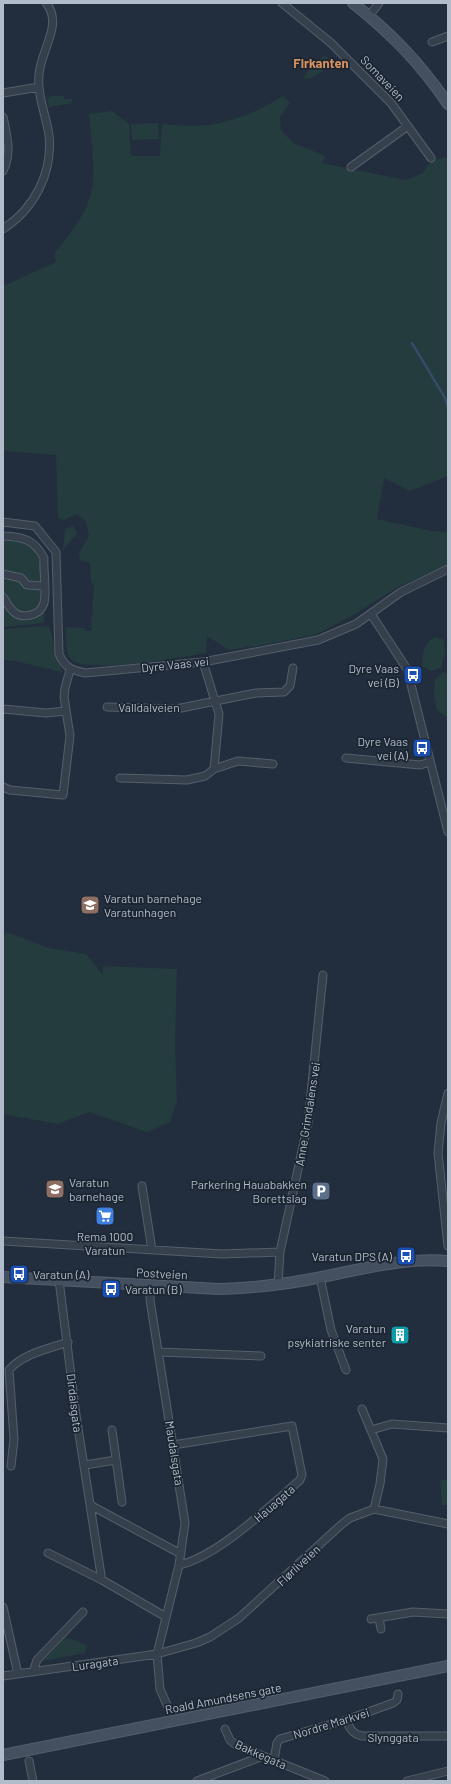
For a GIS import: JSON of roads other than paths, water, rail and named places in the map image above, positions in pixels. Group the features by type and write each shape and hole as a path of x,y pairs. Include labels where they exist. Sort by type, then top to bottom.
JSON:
{"street":[{"path":"3,229 14,222 33,202 47,165 49,136 39,87 41,59 54,22 52,12 46,3"},
{"name":"Somaveien","path":"282,3 331,43 391,103 431,158"},
{"path":"353,3 410,54 427,73 448,104"},
{"path":"369,16 379,3"},
{"path":"432,42 448,36"},
{"path":"3,93 39,87"},
{"path":"3,118 8,147 6,163 3,171"},
{"path":"351,167 408,126"},
{"path":"3,522 35,526 56,552 58,648 62,661 70,670 65,688 66,711 70,726 70,736 65,791 63,795 10,790 3,787"},
{"path":"3,536 23,538 30,541 42,554 44,558 44,602 41,609 37,613 19,617 7,605 3,596"},
{"name":"Dyre Vaas vei","path":"70,670 86,673 203,662 318,640 345,629 371,614 401,592 448,569"},
{"path":"3,574 21,578 27,585 44,586"},
{"path":"3,577 21,578"},
{"path":"3,593 7,605"},
{"path":"371,614 407,669 448,832"},
{"path":"203,662 215,701 219,722 214,769"},
{"name":"Valldalveien","path":"107,707 176,709 256,693 286,691 290,686 293,668"},
{"path":"3,709 46,713 66,711"},
{"path":"346,758 420,765 430,762"},
{"path":"120,778 187,780 205,776 214,769 238,761 273,764"},
{"name":"Anne Grimdalens vei","path":"278,1285 280,1252 308,1122 319,1028 323,975"},
{"path":"448,1093 441,1123 438,1153 448,1246"},
{"name":"Postveien","path":"3,1241 152,1250 142,1186"},
{"path":"152,1250 222,1254 280,1252"},
{"name":"Postveien","path":"3,1278 219,1289 278,1285 403,1261 448,1261"},
{"path":"320,1277 332,1330 346,1370"},
{"name":"Dirdalsgata","path":"59,1280 76,1415 92,1506 101,1574"},
{"name":"Maudalsgata","path":"150,1285 150,1300 174,1445 185,1523 179,1565 157,1654 160,1689 167,1705"},
{"path":"11,1466 14,1439 9,1370 26,1357 68,1342"},
{"path":"158,1352 262,1356"},
{"path":"362,1409 381,1451 383,1463 374,1509 448,1524"},
{"path":"371,1430 392,1424 448,1428"},
{"name":"Hauagata","path":"174,1445 292,1426 302,1475 300,1480 249,1524 196,1560 179,1565"},
{"path":"112,1430 122,1502"},
{"path":"85,1465 116,1460"},
{"path":"92,1506 181,1554"},
{"name":"Flørliveien","path":"157,1654 196,1643 223,1630 239,1618 342,1524 350,1518 374,1509"},
{"path":"48,1553 102,1580 166,1617"},
{"path":"3,1607 18,1674"},
{"path":"33,1672 37,1660 82,1612"},
{"path":"370,1619 413,1612 448,1614"},
{"path":"379,1618 381,1629"},
{"name":"Luragata","path":"3,1676 157,1654"},
{"name":"Roald Amundsens gate","path":"3,1755 448,1666"},
{"name":"Nordre Markvei","path":"274,1760 277,1743 280,1739 346,1720 393,1703 398,1694"},
{"name":"Slynggata","path":"346,1720 356,1735 362,1736 448,1736"},
{"name":"Bakkegata","path":"224,1729 230,1740 236,1745 325,1781"},
{"path":"197,1781 263,1756"},
{"path":"29,1761 33,1781"},
{"path":"407,1781 448,1771"}],"waterway":[{"path":"412,343 445,398 448,407"}],"place":[{"name":"Dyre Vaas vei (B)","path":"413,675"},
{"name":"Dyre Vaas vei (A)","path":"422,748"},
{"name":"Varatun barnehage Varatunhagen","path":"90,905"},
{"name":"Varatun barnehage","path":"55,1189"},
{"name":"Parkering Hauabakken Borettslag","path":"321,1191"},
{"name":"Rema 1000 Varatun","path":"105,1216"},
{"name":"Varatun DPS (A)","path":"406,1256"},
{"name":"Varatun (A)","path":"19,1274"},
{"name":"Varatun (B)","path":"111,1289"},
{"name":"Varatun psykiatriske senter","path":"400,1335"}],"district":[{"name":"Firkanten","path":"321,63"}]}
